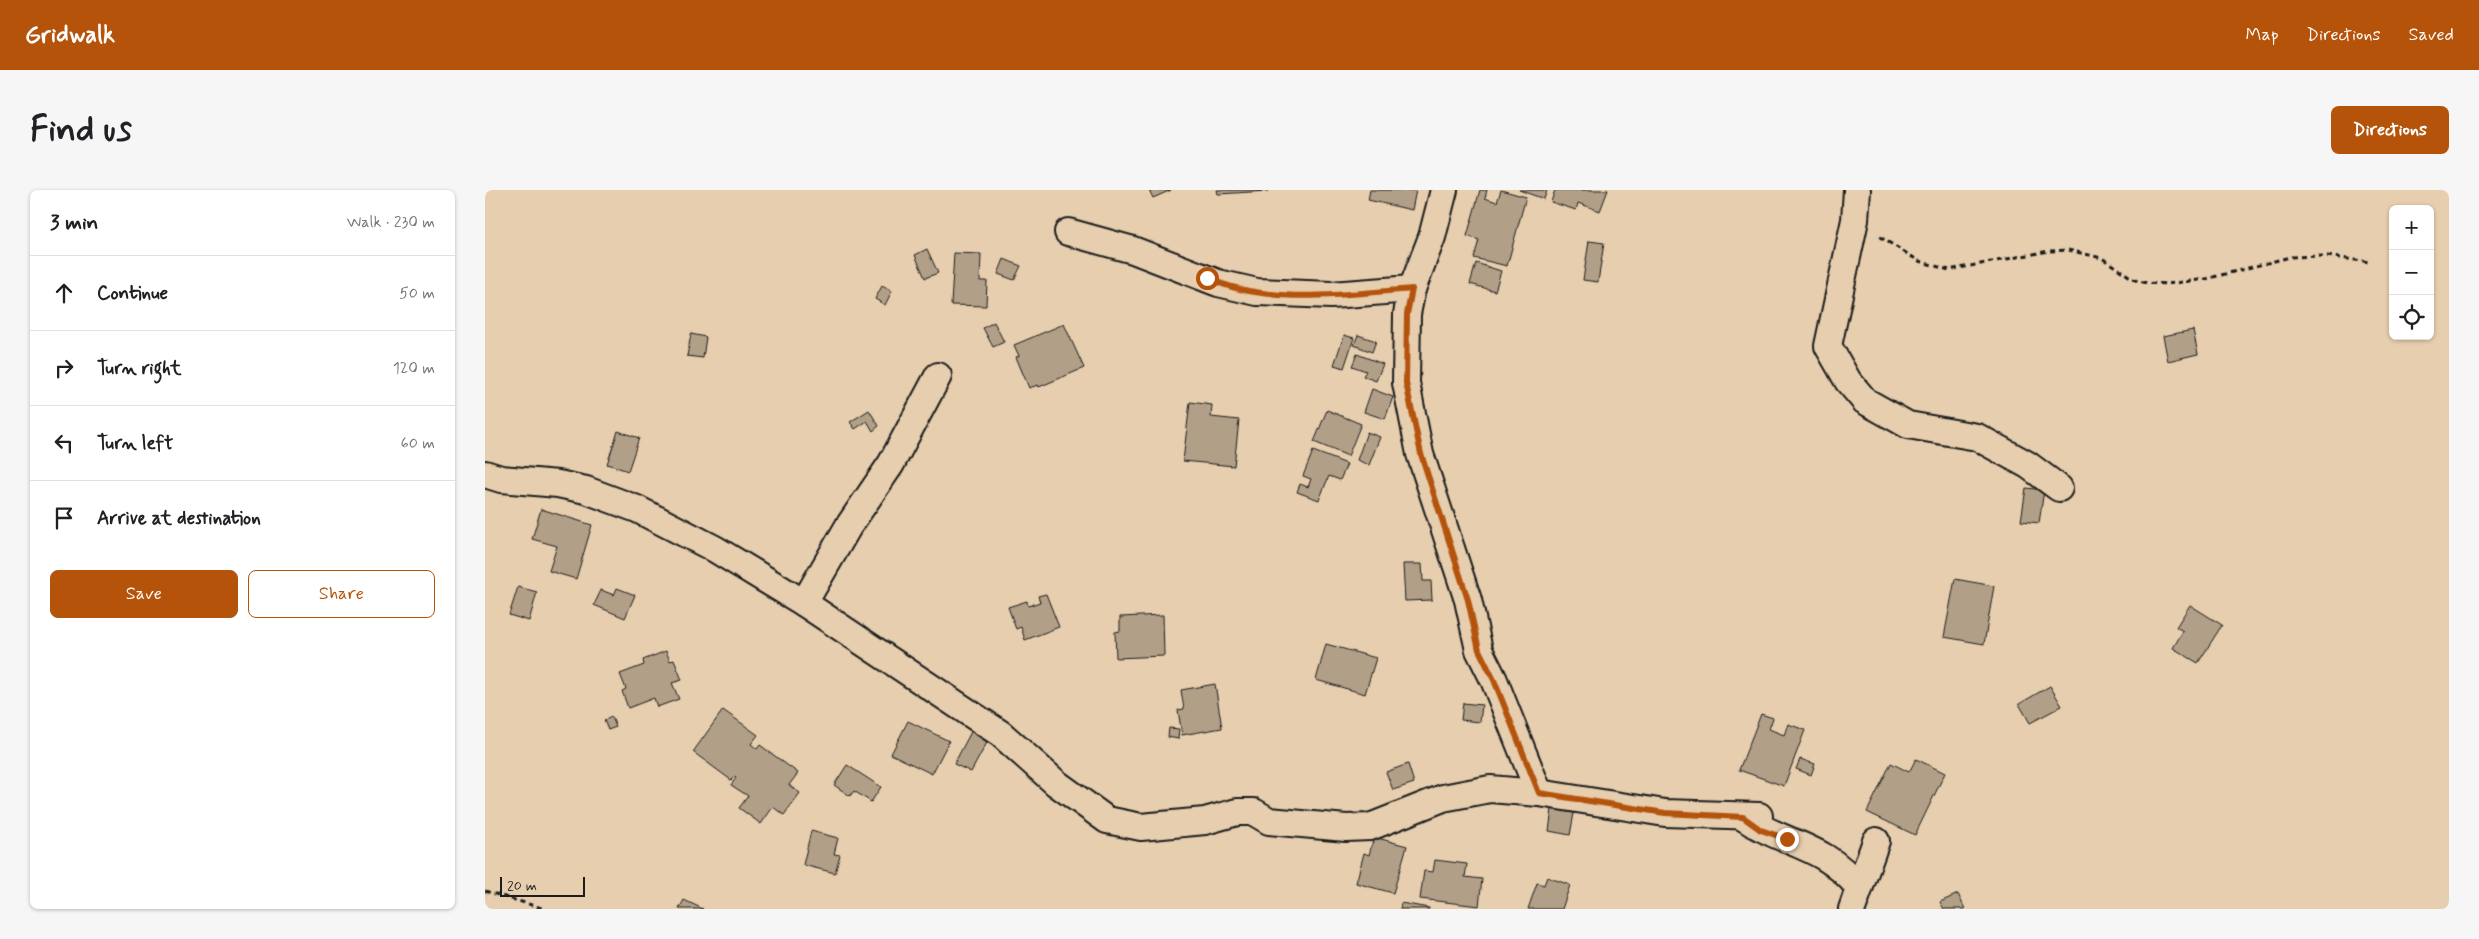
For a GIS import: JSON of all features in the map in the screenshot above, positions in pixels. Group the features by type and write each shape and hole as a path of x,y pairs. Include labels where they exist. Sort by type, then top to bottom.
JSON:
{"street":[{"path":"1444,190 1432,237 1412,289 1407,314 1406,383 1421,454 1468,600 1479,650 1494,680 1539,793"},
{"path":"1857,190 1855,220 1828,346 1848,381 1865,401 1908,425 1977,437 2028,465 2059,488"},
{"path":"1068,232 1133,250 1218,283 1257,292 1331,295 1412,289"},
{"path":"805,603 844,533 891,464 938,376"},
{"path":"485,474 501,479 558,484 619,501 715,548 805,603 1001,734 1056,783 1107,820 1141,827 1205,821 1237,812 1253,812 1269,821 1346,828 1370,827 1443,798 1490,789 1539,793 1665,813 1751,817 1761,830 1804,845 1831,860 1848,873 1855,898"},
{"path":"1855,898 1876,840"}],"path":[{"path":"1855,220 1906,254 1936,268 1949,270 2068,250 2102,258 2135,280 2167,284 2206,279 2290,257 2327,256 2370,262"},
{"path":"485,891 545,909"}],"building":[{"path":"1149,190 1171,190 1153,198"},
{"path":"1217,190 1268,190 1268,191 1218,194"},
{"path":"1370,190 1416,190 1412,210 1368,200"},
{"path":"1480,190 1487,190 1485,198 1497,202 1501,190 1526,197 1507,266 1474,258 1479,240 1467,236"},
{"path":"1519,190 1547,190 1544,199"},
{"path":"1555,190 1608,190 1600,211 1578,203 1576,210 1551,202"},
{"path":"1589,241 1604,243 1598,282 1583,280"},
{"path":"927,249 938,273 925,278 915,255"},
{"path":"954,253 981,254 980,281 987,281 986,306 951,305"},
{"path":"1004,259 1021,266 1014,280 998,274"},
{"path":"1476,263 1501,271 1495,291 1470,284"},
{"path":"882,286 892,291 885,305 875,299"},
{"path":"994,322 1004,342 993,347 983,328"},
{"path":"1064,324 1084,368 1039,387 1038,385 1029,388 1016,357 1019,356 1014,345"},
{"path":"2193,330 2198,354 2168,361 2163,336"},
{"path":"691,334 706,337 703,358 687,356"},
{"path":"1344,335 1354,338 1344,368 1334,365"},
{"path":"1358,335 1376,341 1372,352 1354,345"},
{"path":"1357,354 1383,364 1376,381 1363,376 1366,371 1352,366"},
{"path":"1372,389 1393,397 1385,419 1364,412"},
{"path":"1190,402 1212,405 1211,417 1239,420 1234,466 1183,461"},
{"path":"869,410 879,426 873,431 867,421 855,429 850,422"},
{"path":"1327,410 1361,424 1348,456 1314,442"},
{"path":"618,431 639,438 628,471 607,464"},
{"path":"1367,432 1380,437 1369,465 1357,460"},
{"path":"1313,451 1347,464 1340,480 1329,476 1319,500 1297,492 1300,484 1308,487 1311,479 1303,476"},
{"path":"2026,488 2044,490 2039,523 2021,521"},
{"path":"541,509 592,525 576,579 549,571 557,546 532,539"},
{"path":"1403,564 1422,564 1423,581 1431,581 1432,600 1405,601"},
{"path":"1955,579 1994,586 1984,644 1944,637"},
{"path":"518,587 537,592 529,621 509,615"},
{"path":"617,588 635,595 625,618 594,605 601,590 614,595"},
{"path":"1046,594 1059,627 1025,640 1021,627 1016,629 1008,607 1027,601 1028,606 1040,602 1038,596"},
{"path":"2190,605 2222,625 2198,663 2173,648 2183,631 2176,627"},
{"path":"1163,615 1164,656 1116,658 1115,632 1120,631 1120,617"},
{"path":"1326,644 1376,658 1365,694 1316,680"},
{"path":"666,651 670,661 674,660 682,680 672,683 679,699 657,707 654,698 628,708 622,691 626,689 620,674 644,665 643,660"},
{"path":"1215,684 1222,728 1182,735 1178,710 1184,709 1181,690"},
{"path":"2050,686 2062,706 2030,723 2019,704"},
{"path":"1463,703 1482,705 1480,722 1461,720"},
{"path":"723,710 758,735 751,744 757,749 760,745 798,773 789,785 800,793 784,815 773,807 761,824 739,808 748,796 731,785 736,778 734,777 731,780 693,752"},
{"path":"1761,714 1773,718 1769,729 1784,735 1788,724 1805,730 1784,786 1739,770"},
{"path":"612,717 616,727 608,730 604,720"},
{"path":"908,721 949,741 932,774 891,754"},
{"path":"973,728 990,737 971,772 954,764"},
{"path":"1169,728 1179,729 1178,739 1168,737"},
{"path":"1800,759 1815,764 1811,775 1796,769"},
{"path":"1916,759 1945,773 1915,835 1867,812 1891,763 1909,772"},
{"path":"1408,764 1414,783 1393,790 1386,772"},
{"path":"847,765 881,787 871,802 854,791 850,796 834,785"},
{"path":"1552,809 1574,813 1570,835 1549,831"},
{"path":"811,831 838,838 834,854 840,855 835,873 803,865"},
{"path":"1374,837 1407,846 1393,893 1356,883 1364,853 1369,855"},
{"path":"1435,860 1467,864 1465,877 1482,879 1479,906 1420,899 1424,871 1433,872"},
{"path":"1547,877 1570,885 1562,909 1528,909 1537,883 1544,885"},
{"path":"1958,894 1965,909 1944,909 1940,902"},
{"path":"684,900 703,909 679,909"},
{"path":"1401,903 1429,908 1429,909 1400,909"}],"route":[{"path":"1207,278 1227,286 1257,292 1291,295 1331,295 1412,289 1407,314 1406,383 1421,454 1468,600 1479,650 1494,680 1513,733 1539,793 1665,813 1743,817 1761,830 1787,839"}]}
